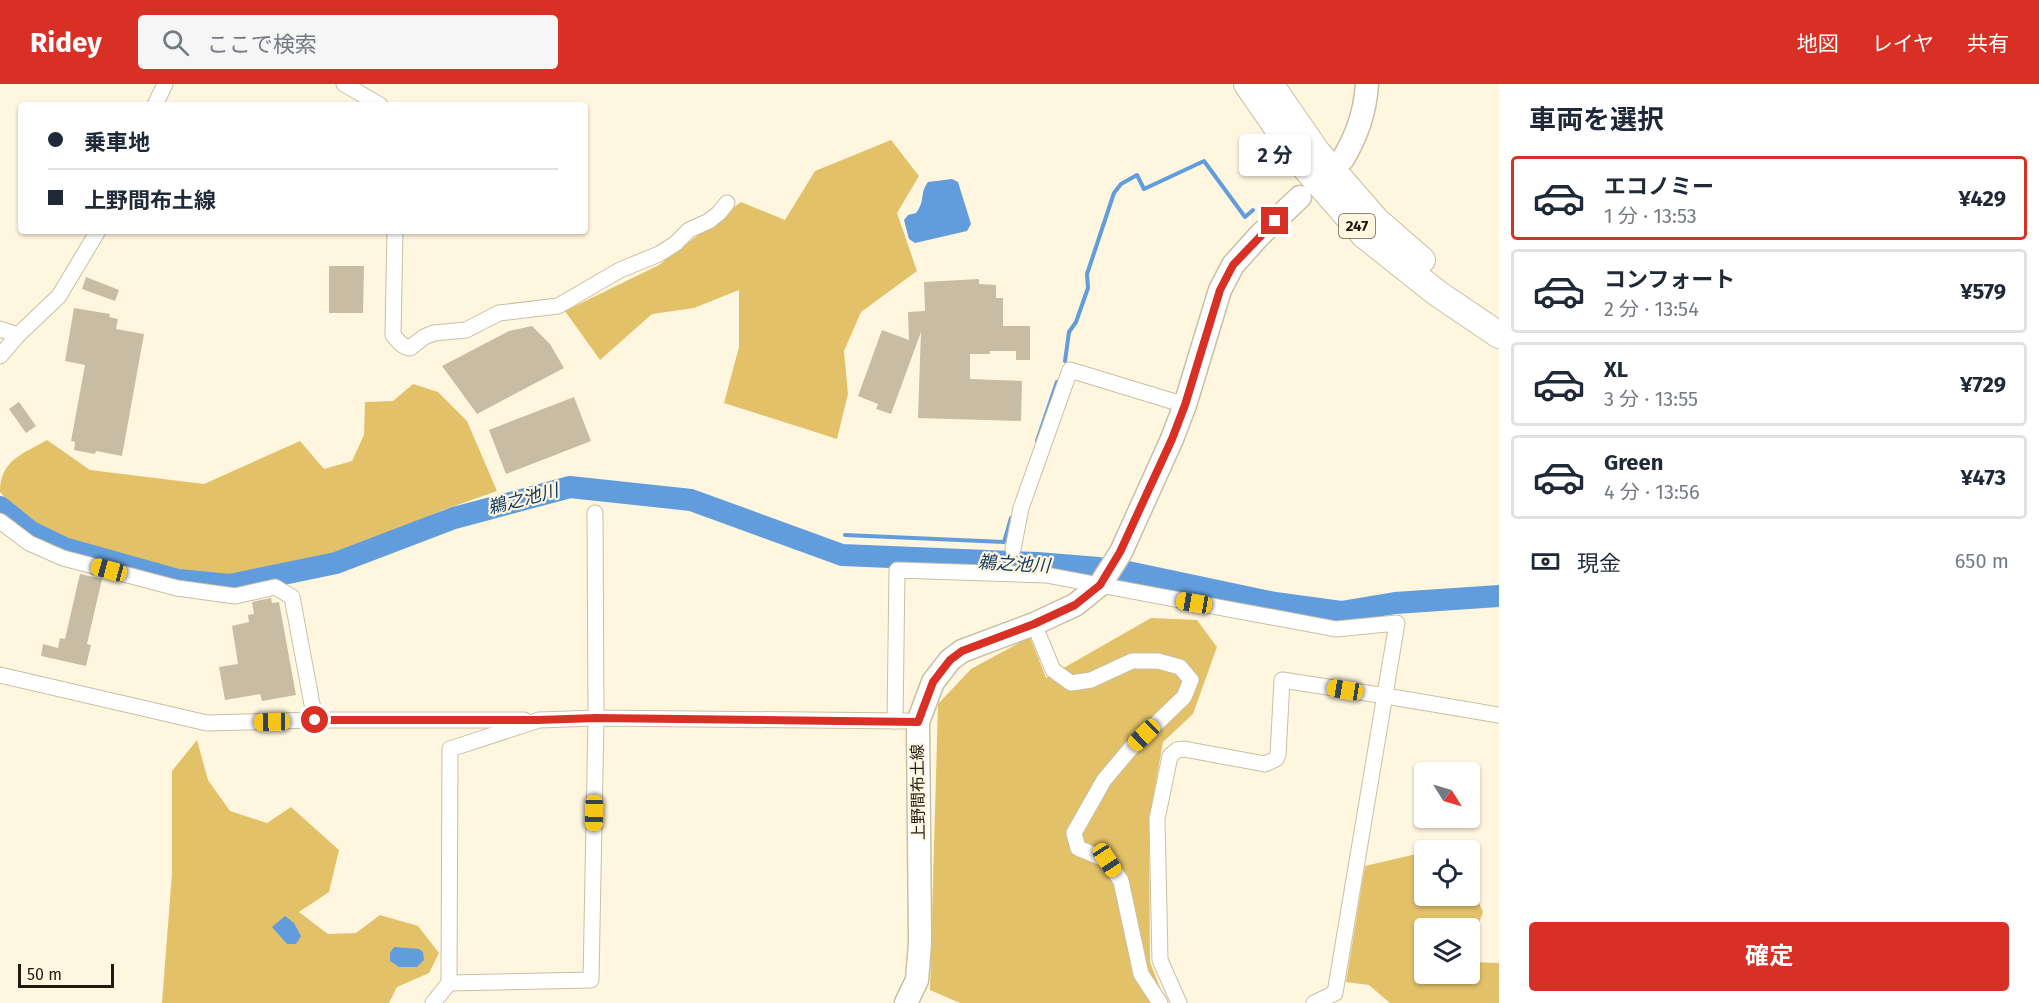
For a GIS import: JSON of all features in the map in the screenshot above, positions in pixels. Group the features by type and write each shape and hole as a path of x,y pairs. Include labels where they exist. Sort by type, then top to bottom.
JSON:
{"highway":[{"name":"247","path":"1247,84 1302,164 1364,235 1437,293 1499,335"},
{"name":"247","path":"1270,84 1317,152 1376,220 1443,278 1499,314"}],"main road":[{"path":"1342,159 1355,137 1364,108 1367,84"},
{"name":"上野間布土線","path":"906,1003 917,980 920,943 907,721 950,660 962,651 1034,624 1075,605 1100,585 1120,552 1172,439 1185,405 1220,290 1233,265 1259,236 1300,197"}],"street":[{"path":"156,102 165,84"},
{"path":"344,84 375,102"},
{"path":"395,234 393,335 398,342 410,348 424,337 434,333 466,330 499,313 558,306 620,270 659,254 675,244 689,230 714,217 727,202"},
{"path":"0,356 18,335 59,296 96,234"},
{"path":"0,329 18,335"},
{"path":"1013,549 1021,508 1070,370 1185,405"},
{"path":"449,983 591,980 596,718 595,513"},
{"path":"0,521 29,543 63,558 177,588 235,596 275,587 292,597 315,720"},
{"path":"0,675 207,723 596,718 907,721 897,570 1046,575 1336,628 1397,624 1335,993 1314,1003"},
{"path":"1034,624 1053,670 1071,683 1091,680 1132,661 1158,661 1180,667 1191,680 1184,697 1131,748 1104,780 1074,833 1078,849 1107,860 1121,881 1141,974 1160,1003"},
{"path":"1179,1003 1160,960 1159,936 1157,819 1170,756 1173,752 1184,749 1265,765 1273,762 1278,755 1282,680 1499,715"},
{"path":"433,1003 449,983 450,749 538,720"}],"shaded area":[{"path":"891,140 919,176 897,213 917,271 861,312 844,351 848,394 837,439 724,403 739,347 739,290 694,308 652,314 600,360 565,311 659,265 741,202 785,220 815,171"},
{"path":"413,384 438,392 467,421 497,491 443,510 334,557 228,578 177,572 71,542 31,527 0,492 4,472 14,459 47,440 90,470 204,484 300,441 324,469 352,461 364,435 365,402 393,401"},
{"path":"1151,618 1197,620 1217,647 1193,714 1163,742 1149,821 1150,962 1166,1003 960,1003 930,990 938,704 971,669 1030,637 1046,678"},
{"path":"197,740 208,780 230,811 267,823 291,807 339,850 329,892 299,912 328,934 356,933 380,915 418,926 439,953 429,973 397,987 389,1003 162,1003 172,873 172,771"},
{"path":"1414,855 1414,906 1480,905 1483,912 1480,920 1480,918 1414,918 1414,984 1480,984 1480,962 1499,963 1499,1003 1390,1003 1369,985 1346,982 1365,866"}],"water":[{"path":"952,179 958,182 971,224 967,231 915,243 909,239 904,220 908,215 916,213 928,182"},
{"path":"285,916 294,923 301,936 296,944 287,944 272,927"},
{"path":"394,947 419,949 423,952 424,960 417,967 399,967 390,961 390,953"}],"building":[{"path":"329,266 364,266 363,313 329,313"},
{"path":"86,277 119,290 115,301 82,289"},
{"path":"979,279 979,284 996,285 996,298 1003,298 1003,326 1030,326 1030,360 1016,360 1016,351 970,354 970,379 1022,381 1021,421 918,418 921,332 891,414 876,409 878,404 858,396 882,330 909,340 908,312 925,311 924,282"},
{"path":"74,308 110,314 109,317 118,319 116,329 144,334 122,456 74,450 75,442 71,441 85,365 65,361"},
{"path":"532,326 550,344 564,368 477,414 442,366 509,331"},
{"path":"574,397 591,441 506,474 489,430"},
{"path":"19,402 36,426 26,433 9,409"},
{"path":"80,574 102,579 87,644 91,645 86,666 41,656 43,644 58,648 60,638 65,639"},
{"path":"271,598 272,603 279,602 296,695 262,701 260,694 225,700 219,667 238,664 232,626 249,622 248,615 254,614 252,602"}],"waterway":[{"path":"1065,361 1069,332 1076,322 1088,288 1087,274 1114,193 1121,184 1137,175 1144,189 1204,161 1245,217 1253,210"},
{"path":"1037,441 1057,382"},
{"name":"鵜之池川","path":"0,507 31,532 64,548 178,580 230,585 336,563 454,518 570,487 691,500 842,555 1037,563 1099,568"},
{"path":"845,535 1004,542 1011,518"},
{"name":"鵜之池川","path":"1123,571 1275,603 1341,612 1395,603 1499,596"}],"route":[{"path":"315,720 596,718 918,722 933,682 950,660 962,651 1034,624 1075,605 1100,585 1120,552 1172,439 1185,405 1220,290 1233,265 1275,221"}]}
